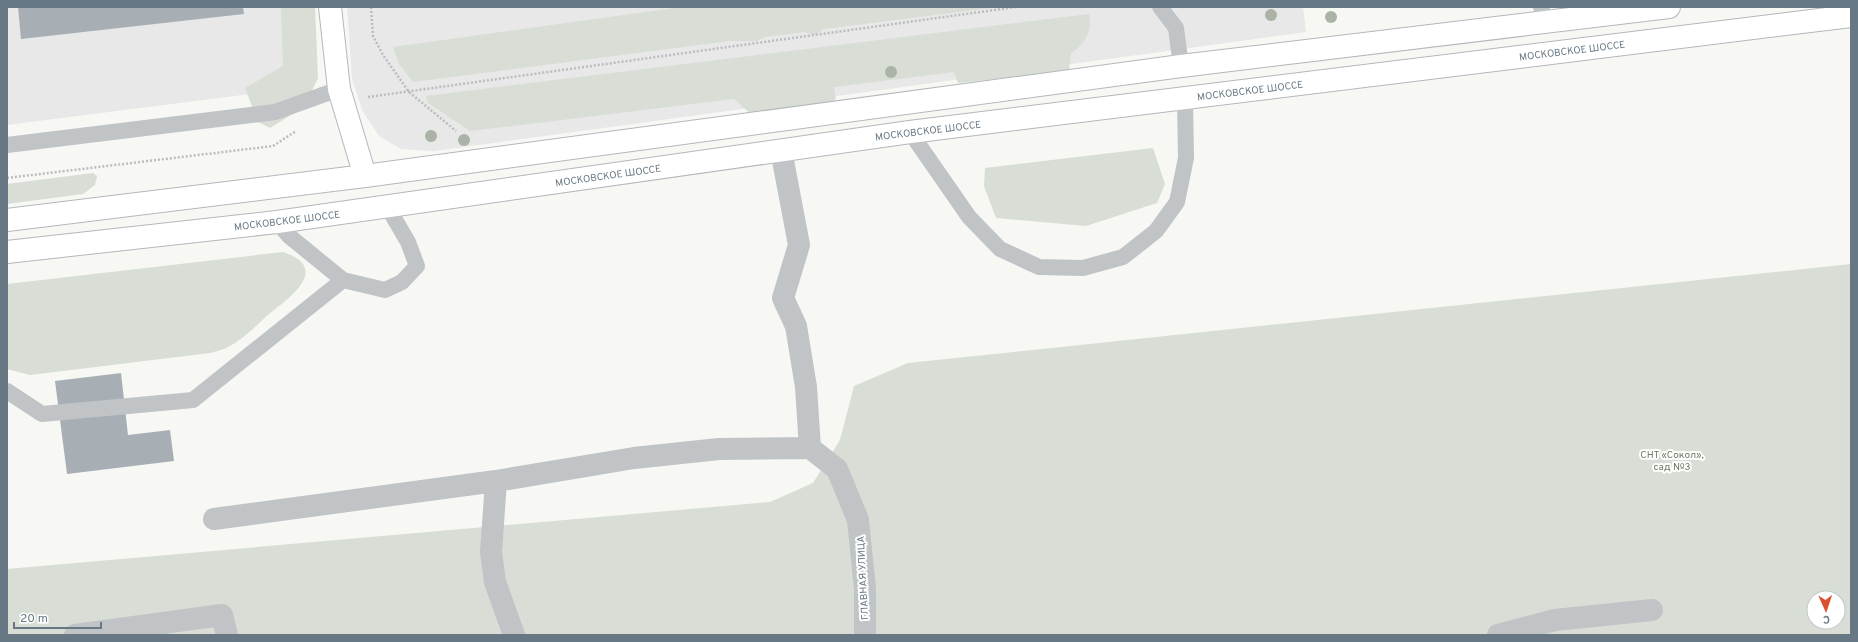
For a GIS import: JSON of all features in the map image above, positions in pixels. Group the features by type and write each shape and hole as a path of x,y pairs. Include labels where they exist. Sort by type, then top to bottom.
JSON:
{"main road":[{"path":"330,7 340,95 365,176 387,206"},
{"path":"7,220 365,176 1181,66 1543,14 1669,7"},
{"name":"МОСКОВСКОЕ ШОССЕ","path":"7,252 277,222 910,132 1851,16"},
{"path":"1181,66 1185,98"}],"street":[{"path":"214,519 496,481 634,458 711,450 810,448 806,387 796,326 783,298 799,245 781,150"},
{"name":"ГЛАВНАЯ УЛИЦА","path":"810,448 837,468 858,520 865,589 865,635"},
{"path":"496,481 491,552 495,582 514,635"},
{"path":"1498,635 1555,620 1652,610"},
{"path":"75,635 224,625"}],"lane":[{"path":"1160,7 1176,28 1181,66"},
{"path":"7,145 275,112 340,95"},
{"path":"910,132 969,217 1000,249 1039,267 1082,268 1124,257 1156,231 1177,202 1186,158 1185,98"},
{"path":"277,222 289,236 343,280 385,290 402,282 417,266 408,242 387,206"},
{"path":"7,391 42,414 193,400 343,280"}],"path":[{"path":"372,7 373,36 383,55 409,92 456,131"},
{"path":"340,95 409,92 1016,7"},
{"path":"7,178 273,146 298,130"}],"shaded area":[{"path":"7,7 310,7 304,87 7,125"},
{"path":"347,7 1303,7 1306,32 434,151 401,149 379,136 363,112 352,79"}],"green space":[{"path":"281,7 315,7 318,78 304,107 270,128 258,122 245,88 283,66"},
{"path":"682,7 999,7 824,29 815,35 804,32 765,37 757,41 729,41 413,82 399,64 393,47"},
{"path":"1089,14 1089,31 1084,41 1071,53 1069,71 958,83 954,72 834,87 836,99 793,120 753,116 734,99 470,131 428,103 426,96"},
{"path":"1153,148 1165,184 1157,203 1086,226 996,218 984,186 985,168"},
{"path":"93,173 97,176 95,185 83,194 7,204 7,184"},
{"path":"283,252 297,259 304,266 305,274 302,283 296,291 249,332 226,348 210,353 30,375 7,369 7,284"},
{"name":"СНТ «Сокол», сад №3","path":"1851,264 1851,635 7,635 7,569 770,502 813,483 840,440 854,386 908,363"}],"building":[{"path":"18,7 243,7 244,14 21,39"},
{"path":"121,373 128,435 170,430 174,461 67,474 55,381"}]}
